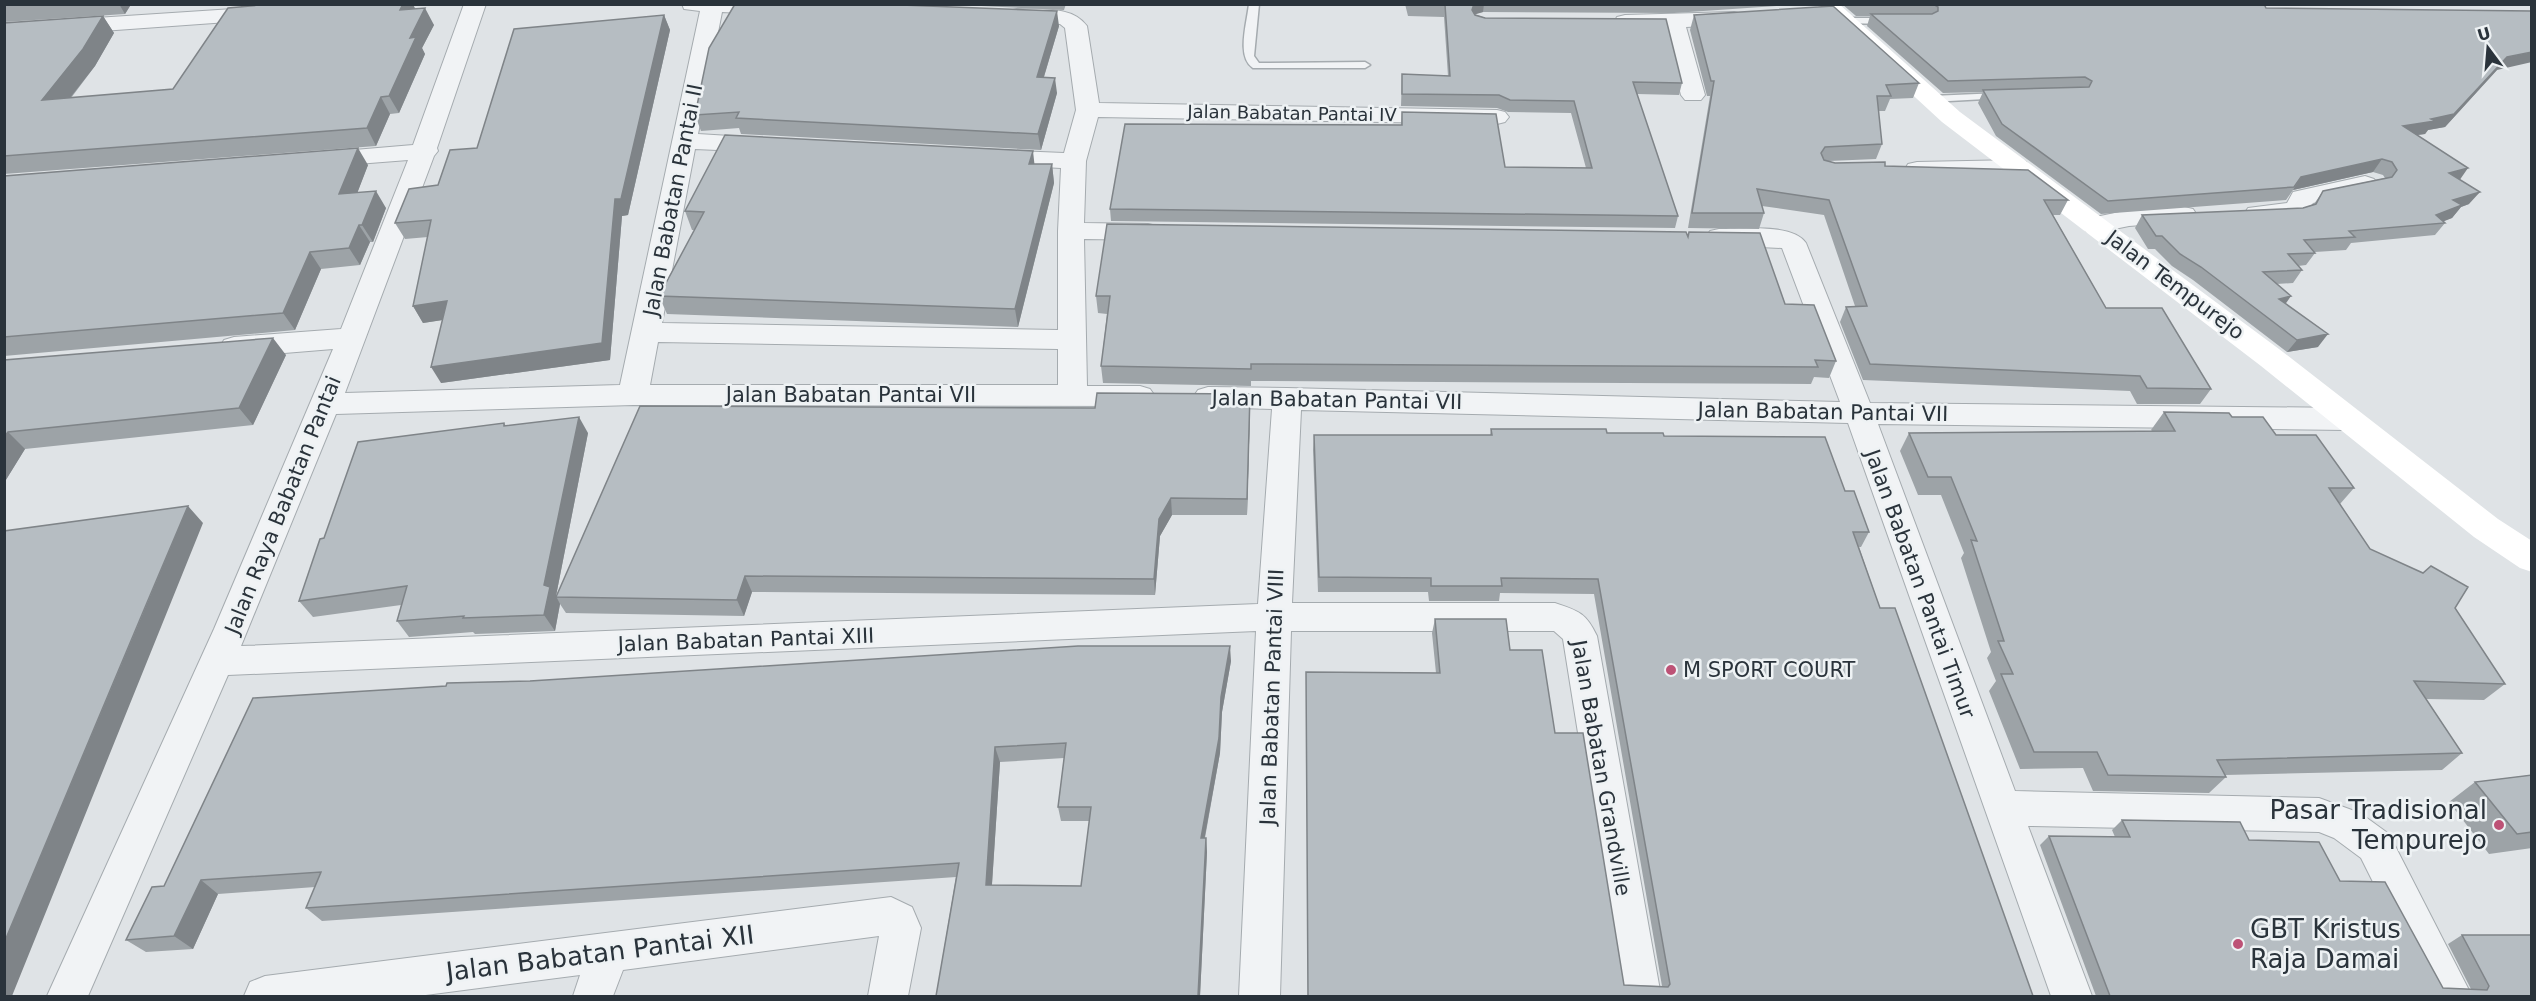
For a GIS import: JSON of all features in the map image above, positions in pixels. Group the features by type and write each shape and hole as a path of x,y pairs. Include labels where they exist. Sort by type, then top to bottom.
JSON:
{"main road":[{"name":"Jalan Tempurejo","path":"1828,13 2017,168 2272,359 2486,528 2532,559"}],"street":[{"name":"Jalan Raya Babatan Pantai","path":"67,996 219,661 328,404 350,338 426,151 475,4"},
{"path":"702,5 802,9"},
{"name":"Jalan Babatan Pantai II","path":"633,395 685,141 702,5"},
{"path":"4,31 279,13"},
{"path":"997,15 1066,18 1076,26 1088,110 1074,161 1071,231 1073,395"},
{"path":"1602,21 1674,22 1757,17"},
{"path":"1674,22 1693,95"},
{"name":"Jalan Babatan Pantai IV","path":"1088,110 1497,117"},
{"path":"685,141 791,147"},
{"path":"301,161 426,151"},
{"path":"968,156 1074,161"},
{"path":"1888,169 2017,168"},
{"path":"2095,225 2129,218 2294,210 2298,208 2302,197 2373,182"},
{"path":"1071,231 1178,232"},
{"name":"Jalan Babatan Pantai Timur","path":"1692,237 1784,238 1793,243 1859,413 2071,996"},
{"path":"646,332 1071,340"},
{"path":"203,350 350,338"},
{"name":"Jalan Babatan Pantai VII","path":"328,404 633,395 1073,395 1287,398 1859,413 2346,419"},
{"name":"Jalan Babatan Pantai VIII","path":"1260,996 1274,617 1287,398"},
{"name":"Jalan Babatan Pantai XIII","path":"219,661 1274,617"},
{"name":"Jalan Babatan Grandville","path":"1274,617 1555,617 1571,623 1580,636 1641,996"},
{"path":"2002,808 2319,815 2347,825 2375,846 2452,996"},
{"name":"Jalan Babatan Pantai XII","path":"265,996 891,916 898,920 901,928 888,996"},
{"path":"593,996 609,952"}],"lane":[{"path":"1254,4 1249,56 1251,62 1257,66 1365,65"},
{"path":"1828,13 1903,21"},
{"path":"1931,99 2016,95"}],"building":[{"path":"271,4 403,4 400,10 425,8 410,38 416,37 389,96 381,97 367,128 4,156 4,23 103,16 83,49 42,100 173,89 228,8"},
{"path":"735,4 875,4 1057,11 1037,77 1055,78 1038,134 736,118 739,112 695,115 709,48"},
{"path":"1438,4 1474,4 1472,10 1475,15 1485,18 1666,19 1682,83 1633,82 1678,216 1110,209 1125,124 1402,125 1402,112 1496,114 1505,167 1592,168 1574,101 1510,100 1499,95 1402,94 1402,74 1450,76 1445,5"},
{"path":"1933,4 2264,4 2266,8 2532,11 2532,52 2507,57 2454,114 2431,119 2435,121 2403,126 2468,168 2449,173 2480,192 2453,200 2462,205 2436,215 2445,223 2349,231 2355,237 2304,240 2315,253 2288,254 2302,270 2263,272 2291,296 2279,299 2328,334 2297,340 2201,267 2180,254 2162,236 2156,236 2142,215 2303,208 2316,204 2323,191 2392,177 2397,170 2392,162 2382,159 2301,177 2294,187 2108,201 2002,124 1983,90 2089,87 2092,81 2085,77 1948,81 1871,14 1932,14 1938,11 1938,7"},
{"path":"1833,6 1919,83 1886,85 1891,96 1877,96 1882,144 1825,147 1821,153 1824,160 1835,163 1885,162 1885,166 2028,170 2068,200 2044,200 2106,308 2162,308 2211,389 2147,388 2140,376 1870,364 1846,307 1867,306 1829,200 1757,189 1764,213 1692,213 1714,81 1711,81 1694,15"},
{"path":"664,15 621,199 615,199 602,343 431,367 447,301 413,306 431,220 395,223 409,189 438,185 450,150 477,148 514,29"},
{"path":"725,135 1033,151 1029,164 1052,164 1015,309 659,296 704,212 685,211"},
{"path":"358,148 339,194 376,191 362,225 359,225 349,248 310,252 283,313 4,337 4,176"},
{"path":"1107,224 1686,232 1688,237 1689,232 1760,233 1785,304 1814,305 1836,361 1815,360 1818,367 1251,364 1251,369 1101,366 1110,296 1096,296"},
{"path":"273,338 239,408 8,432 4,437 4,360"},
{"path":"1097,393 1250,394 1247,499 1171,498 1159,519 1154,579 745,576 737,600 556,597 640,406 1095,408"},
{"path":"2164,412 2229,413 2232,417 2263,417 2276,435 2316,435 2354,488 2329,488 2370,549 2423,573 2431,566 2468,587 2455,608 2505,684 2414,681 2462,753 2217,760 2226,777 2108,775 2097,752 2034,752 2001,674 2013,674 1998,641 2004,641 1971,540 1977,541 1951,477 1928,477 1909,433 2175,431"},
{"path":"579,417 544,585 550,587 544,615 463,618 464,616 397,621 407,586 299,601 320,539 324,538 358,442 504,423 504,426"},
{"path":"1491,429 1606,429 1607,433 1663,433 1664,436 1825,437 1845,491 1854,491 1869,532 1853,532 1880,608 1895,608 2033,996 1308,996 1306,672 1440,673 1435,619 1506,619 1510,650 1542,650 1555,733 1583,733 1624,985 1668,987 1670,984 1598,579 1501,578 1502,586 1431,586 1431,578 1319,577 1314,435 1492,435"},
{"path":"188,506 146,605 4,943 4,531"},
{"path":"1078,646 1230,646 1221,697 1219,738 1201,838 1206,838 1198,996 936,996 959,863 306,908 321,872 201,880 174,936 126,940 152,887 164,886 253,698 446,686 447,683 530,681","holes":["1066,743 1058,807 1091,807 1081,886 986,885 995,747"]},
{"path":"2532,775 2532,832 2517,834 2475,782"},
{"name":"GBT Kristus Raja Damai","path":"2122,820 2240,822 2249,840 2319,842 2340,881 2385,882 2443,988 2487,990 2489,986 2462,935 2532,935 2532,996 2110,996 2049,836 2130,837"}],"place":[{"name":"M SPORT COURT","path":"1671,670"},
{"name":"Pasar Tradisional Tempurejo","path":"2499,825"},
{"name":"GBT Kristus Raja Damai","path":"2238,944"}]}
